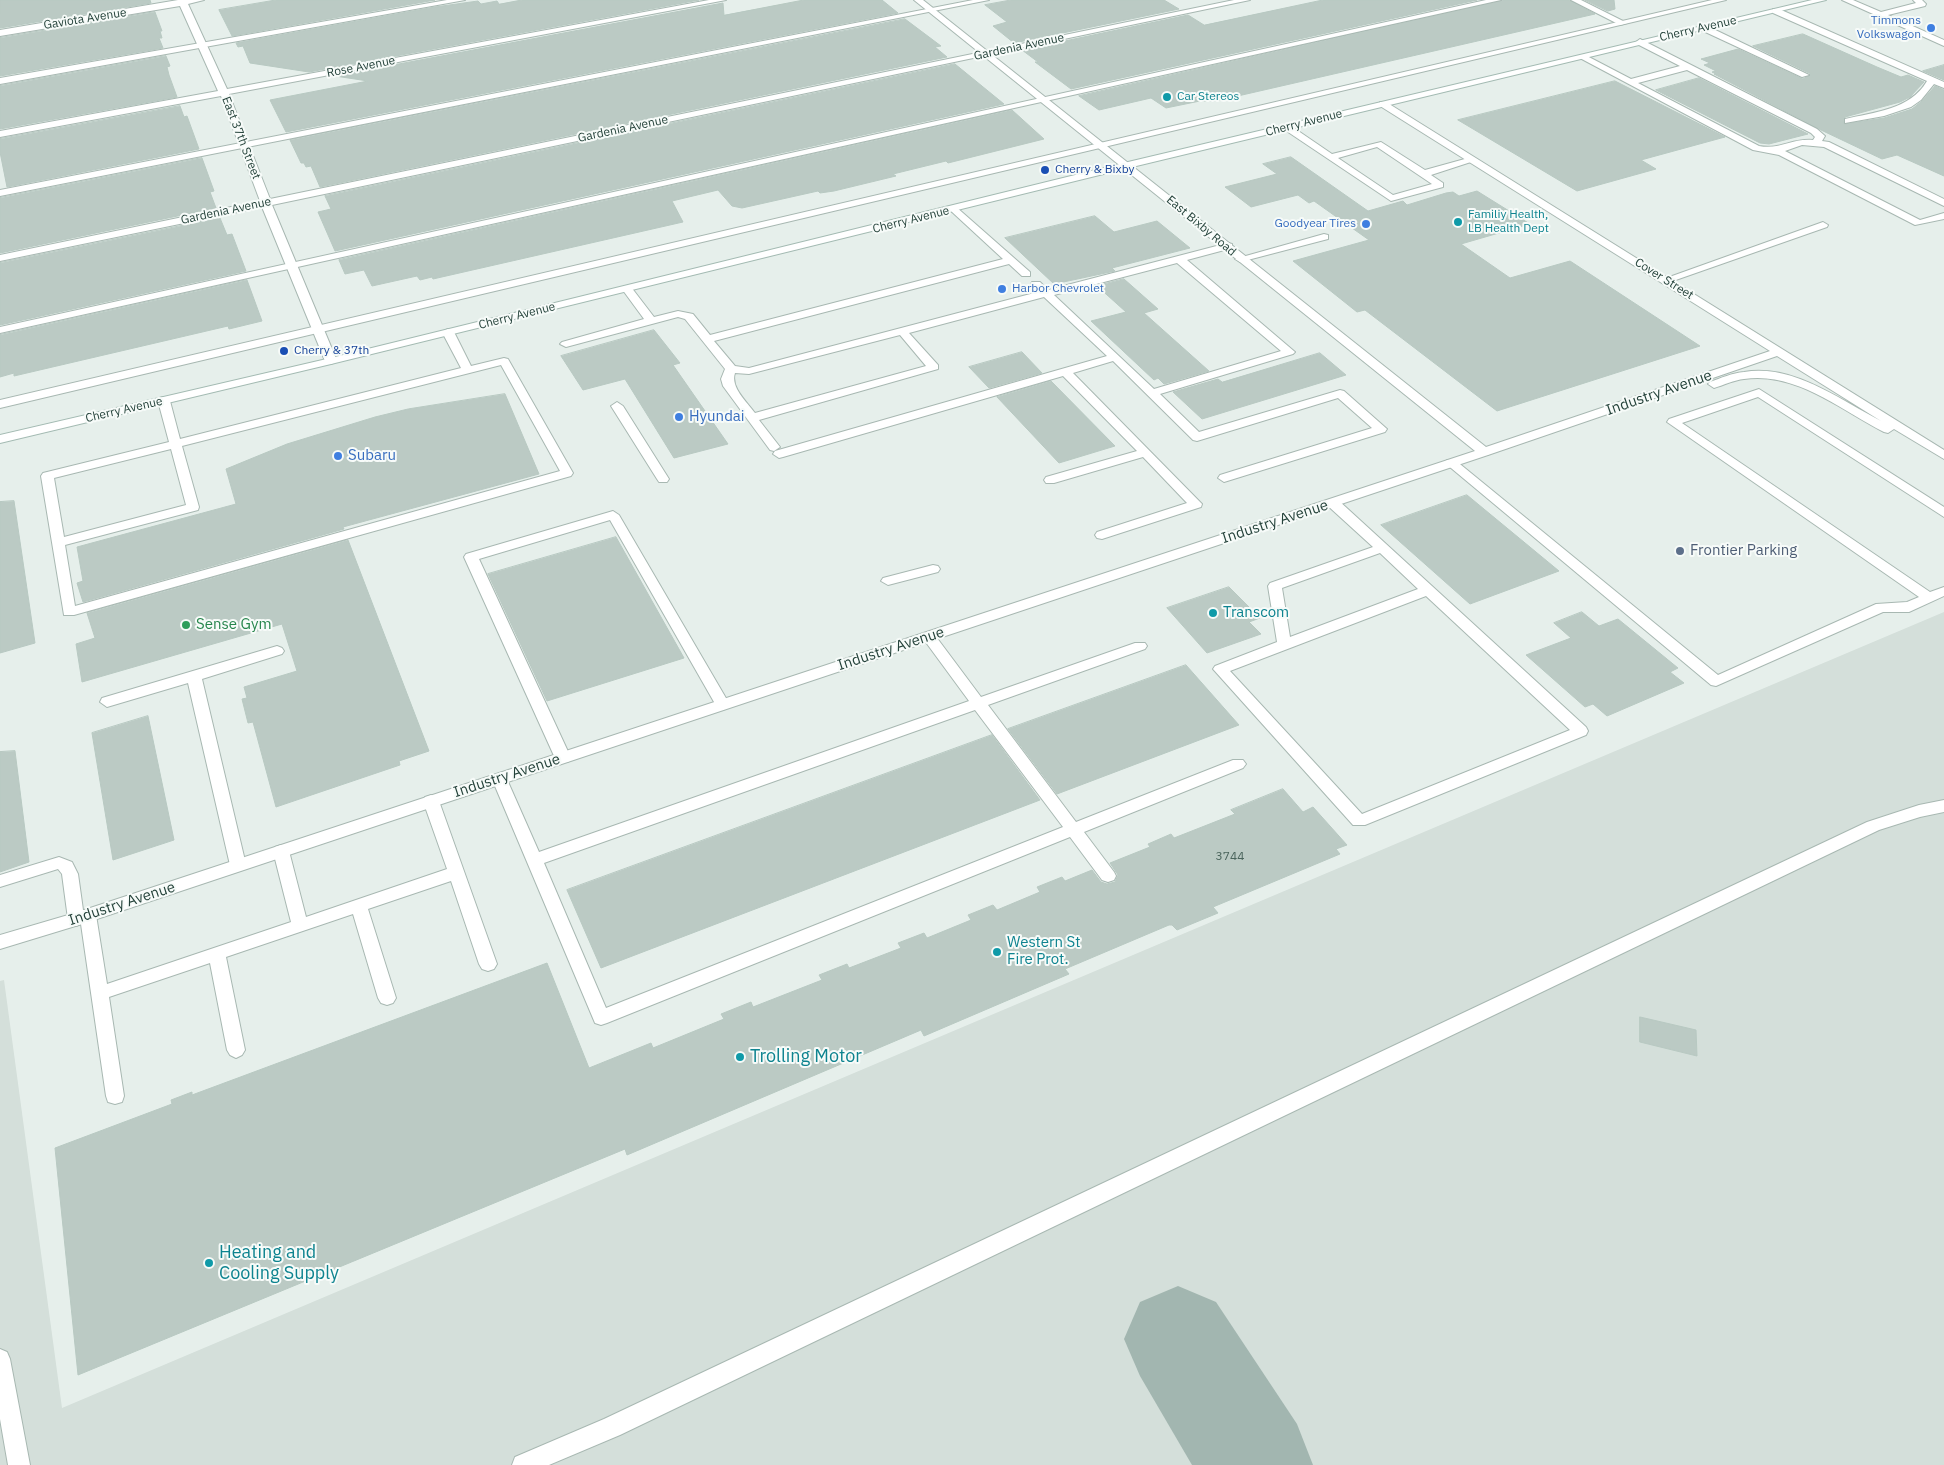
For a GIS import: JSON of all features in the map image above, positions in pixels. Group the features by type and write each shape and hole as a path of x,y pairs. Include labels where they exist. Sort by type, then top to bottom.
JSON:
{"street":[{"name":"Gaviota Avenue","path":"0,33 182,1 200,0"},
{"path":"0,81 461,0"},
{"name":"Rose Avenue","path":"0,134 722,0"},
{"name":"East Bixby Road","path":"918,0 1128,165 1228,246 1240,258 1484,452"},
{"path":"0,193 985,0"},
{"name":"Gardenia Avenue","path":"0,258 1246,0"},
{"path":"0,330 1497,0"},
{"path":"1575,0 1623,23"},
{"name":"Cherry Avenue","path":"0,404 1722,0"},
{"name":"Cherry Avenue","path":"0,439 331,361 1128,165 1822,0"},
{"path":"1846,0 1944,43"},
{"path":"1880,15 1922,4 1917,0"},
{"name":"East 37th Street","path":"182,1 224,93 266,203 331,361"},
{"path":"1776,11 1944,86"},
{"path":"1704,28 1805,76"},
{"path":"1640,42 1814,131 1820,136 1817,142"},
{"path":"1582,56 1756,148 1775,151 1919,223 1944,216"},
{"path":"1630,82 1687,66"},
{"path":"1848,121 1899,109 1928,92 1932,80"},
{"name":"Cover Street","path":"1383,104 1940,452"},
{"path":"1288,128 1330,157 1391,198 1440,185 1378,144 1330,157"},
{"path":"1775,151 1801,142 1817,142 1836,148 1944,203"},
{"path":"1423,174 1472,160"},
{"path":"955,209 1026,274"},
{"path":"1666,280 1823,225"},
{"path":"1240,258 1324,237"},
{"path":"566,344 678,314 689,316 731,369 749,371 1228,246"},
{"path":"1152,393 1288,352 1179,259"},
{"path":"707,338 1011,260"},
{"path":"1036,284 1115,357 1197,437 1340,394 1380,429 1224,478"},
{"path":"627,289 651,321"},
{"path":"752,418 934,367 902,331"},
{"path":"448,332 468,370"},
{"name":"Industry Avenue","path":"0,942 238,866 1451,464 1780,351"},
{"path":"731,369 727,379 729,386 776,451 1115,357"},
{"path":"504,361 567,473 68,612 48,476 175,444 504,361"},
{"path":"1066,372 1196,504 1102,535"},
{"path":"1641,399 1675,394 1744,375 1773,376 1800,383 1871,421 1940,452"},
{"path":"1929,598 1673,422 1759,393 1944,513"},
{"path":"58,543 193,507 164,401"},
{"path":"617,406 663,479"},
{"path":"1050,480 1145,452"},
{"path":"1451,464 1716,680 1881,606 1909,607 1944,592"},
{"path":"1333,503 1428,590 1581,731 1359,821 1220,669 1428,590"},
{"path":"563,758 471,557 613,515 723,705"},
{"path":"1284,644 1275,586 1382,548"},
{"path":"888,581 933,569"},
{"path":"929,636 1108,876"},
{"path":"534,860 1140,646"},
{"path":"107,702 276,651"},
{"path":"194,676 238,866"},
{"path":"500,779 601,1018 1238,764"},
{"path":"430,802 488,964"},
{"path":"523,1465 621,1423 1872,826 1920,811 1944,806"},
{"path":"281,851 300,925"},
{"path":"0,881 59,863 66,866 82,917 100,993 115,1096"},
{"path":"100,993 455,872"},
{"path":"359,905 387,998"},
{"path":"217,954 236,1050"},
{"path":"0,1359 19,1465"}],"shaded area":[{"path":"1944,612 1944,1465 0,1465 0,981 4,980 62,1408"}],"building":[{"path":"0,0 150,0 151,3 0,28"},
{"path":"276,0 435,0 232,36 219,10"},
{"path":"522,0 699,0 309,72 250,63 243,46 238,47 236,43 435,7 478,1 481,4 497,1 499,4"},
{"path":"804,0 882,0 898,13 286,132 270,100 368,81 335,76 723,3 724,15"},
{"path":"1011,0 1164,0 1179,9 1014,43 993,26 1007,22 985,5"},
{"path":"1323,0 1477,0 1071,89 1022,50 1188,15 1204,25"},
{"path":"1503,0 1569,0 1595,14 1216,101 1200,101 1166,108 1151,98 1099,110 1079,96"},
{"path":"1585,0 1614,0 1615,9 1608,11"},
{"path":"155,12 162,31 160,31 162,38 159,38 163,48 0,76 0,38"},
{"path":"905,19 941,46 935,47 947,57 320,187 311,166 306,167 304,163 301,163 290,140"},
{"path":"1803,34 1901,77 1908,75 1924,82 1910,97 1900,102 1845,117 1844,124 1884,118 1912,109 1935,86 1944,90 1944,176 1897,155 1882,159 1821,130 1714,74 1716,74 1712,72 1716,71 1704,65 1710,63 1701,59 1738,49 1803,79 1811,74 1753,46"},
{"path":"166,56 170,66 167,67 169,75 177,97 0,129 0,86"},
{"path":"955,64 1004,104 335,251 318,212 331,209 325,196"},
{"path":"1944,65 1944,80 1923,71"},
{"path":"1699,78 1808,134 1769,144 1760,143 1656,90"},
{"path":"1615,81 1725,137 1641,160 1656,169 1577,191 1458,120"},
{"path":"180,106 184,117 187,116 199,149 7,187 0,152 0,139"},
{"path":"1012,110 1044,139 948,163 946,161 893,174 896,176 834,191 820,193 818,191 742,208 732,206 718,190 672,201 683,222 433,279 432,277 420,280 417,276 372,286 364,270 345,274 339,260"},
{"path":"1291,157 1368,211 1403,201 1407,205 1446,193 1453,192 1459,196 1477,191 1530,224 1461,244 1510,278 1570,261 1700,346 1497,411 1365,310 1357,312 1293,261 1369,240 1314,201 1309,203 1298,195 1251,207 1225,187 1277,174 1263,164"},
{"path":"202,158 214,191 210,192 216,208 0,253 0,198"},
{"path":"1095,216 1114,232 1157,221 1190,248 1112,268 1115,271 1054,284 1005,238"},
{"path":"220,218 227,235 232,234 246,271 0,325 0,263"},
{"path":"1124,279 1158,309 1144,313 1209,371 1164,384 1158,378 1154,380 1091,321 1126,312 1097,286"},
{"path":"247,280 262,321 229,329 228,326 14,376 14,373 0,377 0,335"},
{"name":"Hyundai","path":"654,330 680,363 673,365 728,444 674,458 625,379 583,390 561,356"},
{"path":"1022,352 1042,373 989,388 969,367"},
{"path":"1320,353 1346,375 1202,419 1173,392 1218,379 1222,382"},
{"path":"1051,381 1115,446 1059,463 997,397"},
{"path":"505,394 539,474 343,527 344,529 83,602 77,583 83,581 77,547 236,504 226,469 287,444 375,417 408,409"},
{"path":"1467,495 1559,571 1470,604 1381,525"},
{"path":"14,501 35,643 0,653 0,502"},
{"path":"616,537 684,658 547,701 488,574"},
{"path":"348,540 429,751 399,761 400,765 276,807 253,722 248,723 242,699 247,698 244,687 297,671 282,624 82,682 76,644 95,638 87,613"},
{"name":"Transcom","path":"1229,587 1260,618 1249,622 1261,634 1207,653 1167,608"},
{"path":"1582,612 1599,626 1618,619 1678,668 1670,672 1684,683 1607,716 1593,704 1585,707 1526,655 1571,638 1554,623"},
{"path":"1186,665 1239,725 1057,794 1008,729"},
{"path":"148,716 174,840 113,860 92,733"},
{"path":"992,735 1040,800 601,968 567,890"},
{"path":"15,751 29,862 0,872 0,752"},
{"name":"Heating and Cooling Supply","path":"1283,789 1303,812 1313,807 1347,845 1336,849 1340,854 1213,907 1218,913 1177,930 1172,925 1169,925 1065,969 1069,974 924,1036 921,1030 627,1155 625,1149 78,1375 55,1148 172,1104 171,1100 192,1092 192,1095 547,963 589,1068 651,1043 653,1048 724,1019 721,1014 751,1002 753,1007 822,980 819,975 847,964 849,968 901,948 898,943 924,933 927,938 971,920 968,915 993,905 997,910 1040,892 1037,887 1062,877 1065,881 1092,870 1101,882 1107,884 1115,882 1118,875 1110,863 1150,847 1148,844 1171,834 1174,838 1235,814 1231,810"},
{"path":"1640,1017 1696,1030 1697,1056 1640,1042"}],"taxiway":[{"path":"1178,1339 1256,1465"}],"place":[{"name":"Timmons Volkswagon","path":"1931,28"},
{"name":"Car Stereos","path":"1167,97"},
{"name":"Cherry & Bixby","path":"1045,170"},
{"name":"Familiy Health, LB Health Dept","path":"1458,222"},
{"name":"Goodyear Tires","path":"1366,224"},
{"name":"Harbor Chevrolet","path":"1002,289"},
{"name":"Cherry & 37th","path":"284,351"},
{"name":"Hyundai","path":"679,417"},
{"name":"Subaru","path":"338,456"},
{"name":"Frontier Parking","path":"1680,551"},
{"name":"Transcom","path":"1213,613"},
{"name":"Sense Gym","path":"186,625"},
{"name":"Western St Fire Prot.","path":"997,952"},
{"name":"Trolling Motor","path":"740,1057"},
{"name":"Heating and Cooling Supply","path":"209,1263"}]}
